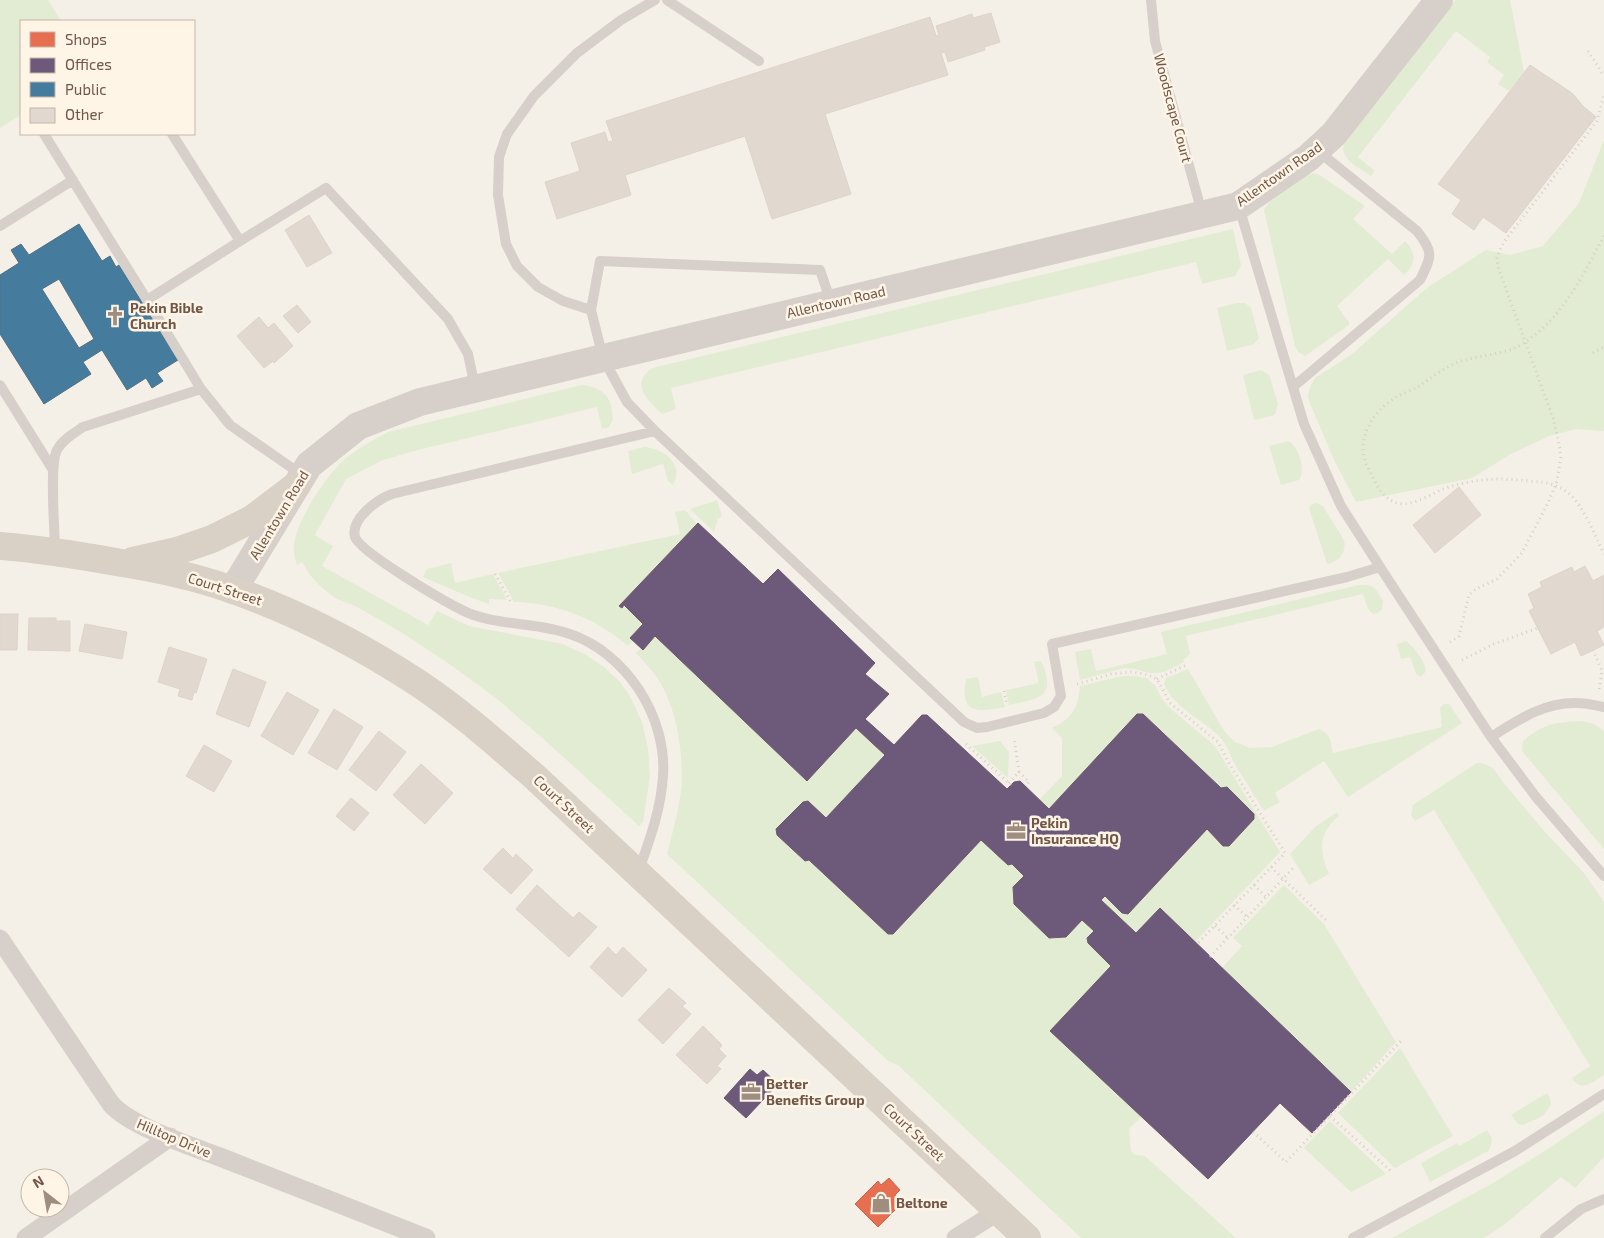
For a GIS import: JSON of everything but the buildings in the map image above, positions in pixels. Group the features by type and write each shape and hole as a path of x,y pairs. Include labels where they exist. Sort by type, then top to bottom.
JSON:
{"main road":[{"path":"122,563 177,551 212,539 252,518 300,480"},
{"name":"Court Street","path":"0,546 55,552 122,563 177,574 233,590 276,606 318,626 382,660 420,684 462,716 536,778 1027,1238"}],"street":[{"name":"Allentown Road","path":"233,590 309,465 358,426 420,402 1238,206 1308,158 1334,134 1439,0"},
{"name":"Hilltop Drive","path":"0,939 117,1112 126,1118 170,1137 426,1238"},
{"path":"26,1238 170,1137"},
{"path":"956,1238 999,1211"}],"lane":[{"path":"591,310 563,301 538,287 518,266 506,244 498,196 499,157 507,134 534,96 546,83 577,53 621,20 655,0"},
{"path":"667,0 759,61"},
{"name":"Woodscape Court","path":"1151,0 1155,41 1202,214"},
{"path":"45,135 201,389 230,425 300,480"},
{"path":"173,135 240,241"},
{"path":"1293,387 1420,280 1430,260 1428,245 1418,230 1316,150"},
{"path":"0,226 73,180"},
{"path":"147,300 326,188 448,319 468,354 476,388"},
{"path":"1238,206 1304,424 1341,506 1491,737 1536,797 1604,876"},
{"path":"831,303 820,270 600,262 591,310 603,358 627,402 655,431 964,722 977,728 987,727 1044,713 1054,707 1061,696 1052,644 1380,568"},
{"path":"0,385 53,470"},
{"path":"55,552 53,470 56,451 70,436 83,427 201,389"},
{"path":"638,874 655,824 664,774 661,746 654,720 644,696 630,676 591,642 542,626 485,618 459,609 380,560 359,544 355,529 362,514 392,494 655,431"},
{"path":"1491,737 1524,717 1555,704 1578,703 1604,707"},
{"path":"1353,1238 1515,1151 1604,1094"},
{"path":"1545,1238 1581,1210 1604,1199"}],"path":[{"path":"1588,51 1604,76"},
{"path":"1450,642 1459,636 1469,595 1476,589 1497,579 1522,553 1556,485 1561,456 1553,418 1498,267 1497,258 1503,242 1597,121 1604,95"},
{"path":"1604,236 1572,292 1543,328 1514,348 1456,363 1416,388 1395,398 1380,410 1368,424 1362,444 1365,463 1376,485 1386,498 1403,504 1453,486 1477,480 1503,478 1556,485 1568,493 1578,504 1604,554"},
{"path":"1593,353 1604,346"},
{"path":"495,574 512,604"},
{"path":"1462,660 1494,644 1538,628"},
{"path":"1593,650 1602,671 1598,691 1604,688"},
{"path":"1157,679 1186,665"},
{"path":"1076,684 1111,674 1130,672 1144,674 1157,679 1170,703 1218,742 1230,765 1285,853 1197,944"},
{"path":"1004,691 1007,706"},
{"path":"1014,734 1019,772 1029,782 1025,786"},
{"path":"966,744 1010,784 1019,772"},
{"path":"1271,867 1327,921"},
{"path":"1210,957 1294,868"},
{"path":"1254,885 1266,897"},
{"path":"1234,905 1247,917"},
{"path":"1215,926 1228,938"},
{"path":"1253,1132 1286,1162 1400,1041"},
{"path":"1330,1116 1393,1173"}],"green space":[{"path":"0,0 48,0 60,20 20,20 20,116 0,128"},
{"path":"1455,0 1510,0 1524,72 1509,91 1498,84 1504,75 1487,62 1490,57 1456,31 1358,157 1375,171 1371,176 1346,157 1343,146 1345,140 1388,88"},
{"path":"1604,140 1604,431 1577,429 1549,436 1509,455 1472,478 1356,502 1334,460 1309,401 1308,395 1315,378 1352,354 1428,287 1486,250 1510,255 1543,246 1579,203"},
{"path":"1313,173 1320,175 1365,206 1353,219 1392,254 1405,241 1412,250 1414,258 1411,267 1404,275 1388,259 1337,306 1349,322 1349,325 1305,356 1298,352 1295,346 1264,210 1285,188"},
{"path":"1233,229 1241,265 1235,276 1202,284 1196,262 671,388 676,409 662,414 647,398 641,386 645,374 652,368"},
{"path":"1245,303 1251,308 1259,338 1254,344 1227,351 1217,308"},
{"path":"1261,370 1270,377 1278,404 1275,415 1254,420 1243,375"},
{"path":"582,385 597,389 609,400 613,420 609,427 602,429 597,407 383,460 346,479 315,535 333,546 322,566 428,625 437,611 469,626 563,644 586,655 604,667 620,682 630,696 642,722 648,748 650,776 643,822 639,826 496,698 404,634 355,606 335,598 320,586 302,562 297,565 294,555 294,543 303,517 320,489 346,458 372,441 388,432"},
{"path":"1289,441 1296,449 1302,465 1302,471 1299,480 1281,485 1269,446"},
{"path":"644,447 658,450 670,458 676,470 673,485 668,481 663,464 632,474 628,451"},
{"path":"717,500 722,516 718,519 714,532 690,509"},
{"path":"1317,503 1323,506 1345,544 1341,556 1327,564 1309,508 1312,504"},
{"path":"685,510 697,524 619,605 621,608 624,605 643,624 631,638 633,641 628,646 603,627 575,614 545,605 514,602 498,573 680,534 675,512"},
{"path":"451,563 455,583 493,574 507,600 489,599 489,604 423,577 427,569"},
{"path":"1359,585 1372,586 1379,593 1383,601 1382,609 1378,613 1373,614 1368,609 1363,594 1186,636 1190,654 1183,660 1184,662 1167,671 1150,673 1124,668 1080,680 1075,652 1091,649 1096,671 1167,654 1161,632"},
{"path":"655,636 807,781 856,728 885,755 826,818 809,801 803,802 776,829 777,835 804,861 809,860 888,934 893,934 981,840 1007,865 1012,864 1024,876 1013,887 1014,904 1049,938 1066,937 1082,920 1094,931 1087,938 1088,943 1111,966 1142,1116 1129,1129 1131,1151 1135,1155 1145,1156 1236,1238 1081,1238 898,1065 888,1061 667,854 680,798 682,779 677,727 664,690 656,676 636,653 641,648 643,649"},
{"path":"1406,641 1416,650 1424,663 1426,671 1421,677 1416,674 1410,657 1401,659 1397,644"},
{"path":"1040,661 1046,673 1046,690 1037,698 1009,705 1006,690 1039,683 1034,662"},
{"path":"1188,669 1224,731 1235,742 1250,748 1272,747 1319,729 1328,736 1333,753 1442,727 1440,708 1444,704 1449,704 1462,723 1348,797 1324,761 1275,793 1280,802 1264,811 1220,737 1182,707 1169,693 1164,684 1166,678"},
{"path":"1123,676 1147,678 1156,687 1163,700 1171,709 1215,746 1280,852 1195,942 1160,908 1136,933 1101,900 1105,896 1122,913 1207,829 1223,846 1229,846 1254,819 1254,814 1227,787 1221,788 1143,714 1049,809 1039,800 1062,776 1062,738 1052,728 1065,721 1073,712 1078,701 1080,686"},
{"path":"978,677 982,697 1001,692 1005,707 979,710 968,705 965,699 966,679"},
{"path":"1583,721 1594,724 1604,731 1604,849 1522,751 1523,741 1544,727 1558,723"},
{"path":"1000,741 1009,752 1008,778 972,746"},
{"path":"1477,763 1493,768 1545,832 1584,873 1604,902 1604,1075 1587,1085 1579,1085 1572,1078 1590,1066 1434,810 1415,821 1411,815 1413,805"},
{"path":"1337,812 1339,816 1327,829 1322,843 1323,858 1329,874 1309,885 1290,854 1315,827"},
{"path":"1284,885 1324,924 1396,1042 1351,1092 1222,968 1242,946 1233,938"},
{"path":"1400,1048 1453,1136 1395,1168 1338,1113"},
{"path":"1547,1093 1551,1105 1543,1116 1523,1125 1518,1124 1511,1115"},
{"path":"1604,1111 1604,1157 1575,1188 1561,1177 1504,1225 1484,1238 1392,1238 1493,1183"},
{"path":"1330,1121 1386,1174 1351,1192 1304,1148"},
{"path":"1487,1130 1492,1138 1488,1151 1430,1182 1421,1163 1457,1143 1459,1146"}],"place":[{"name":"Pekin Bible Church","path":"115,316"},
{"name":"Pekin Insurance HQ","path":"1016,831"},
{"name":"Better Benefits Group","path":"751,1092"},
{"name":"Beltone","path":"881,1203"}]}
